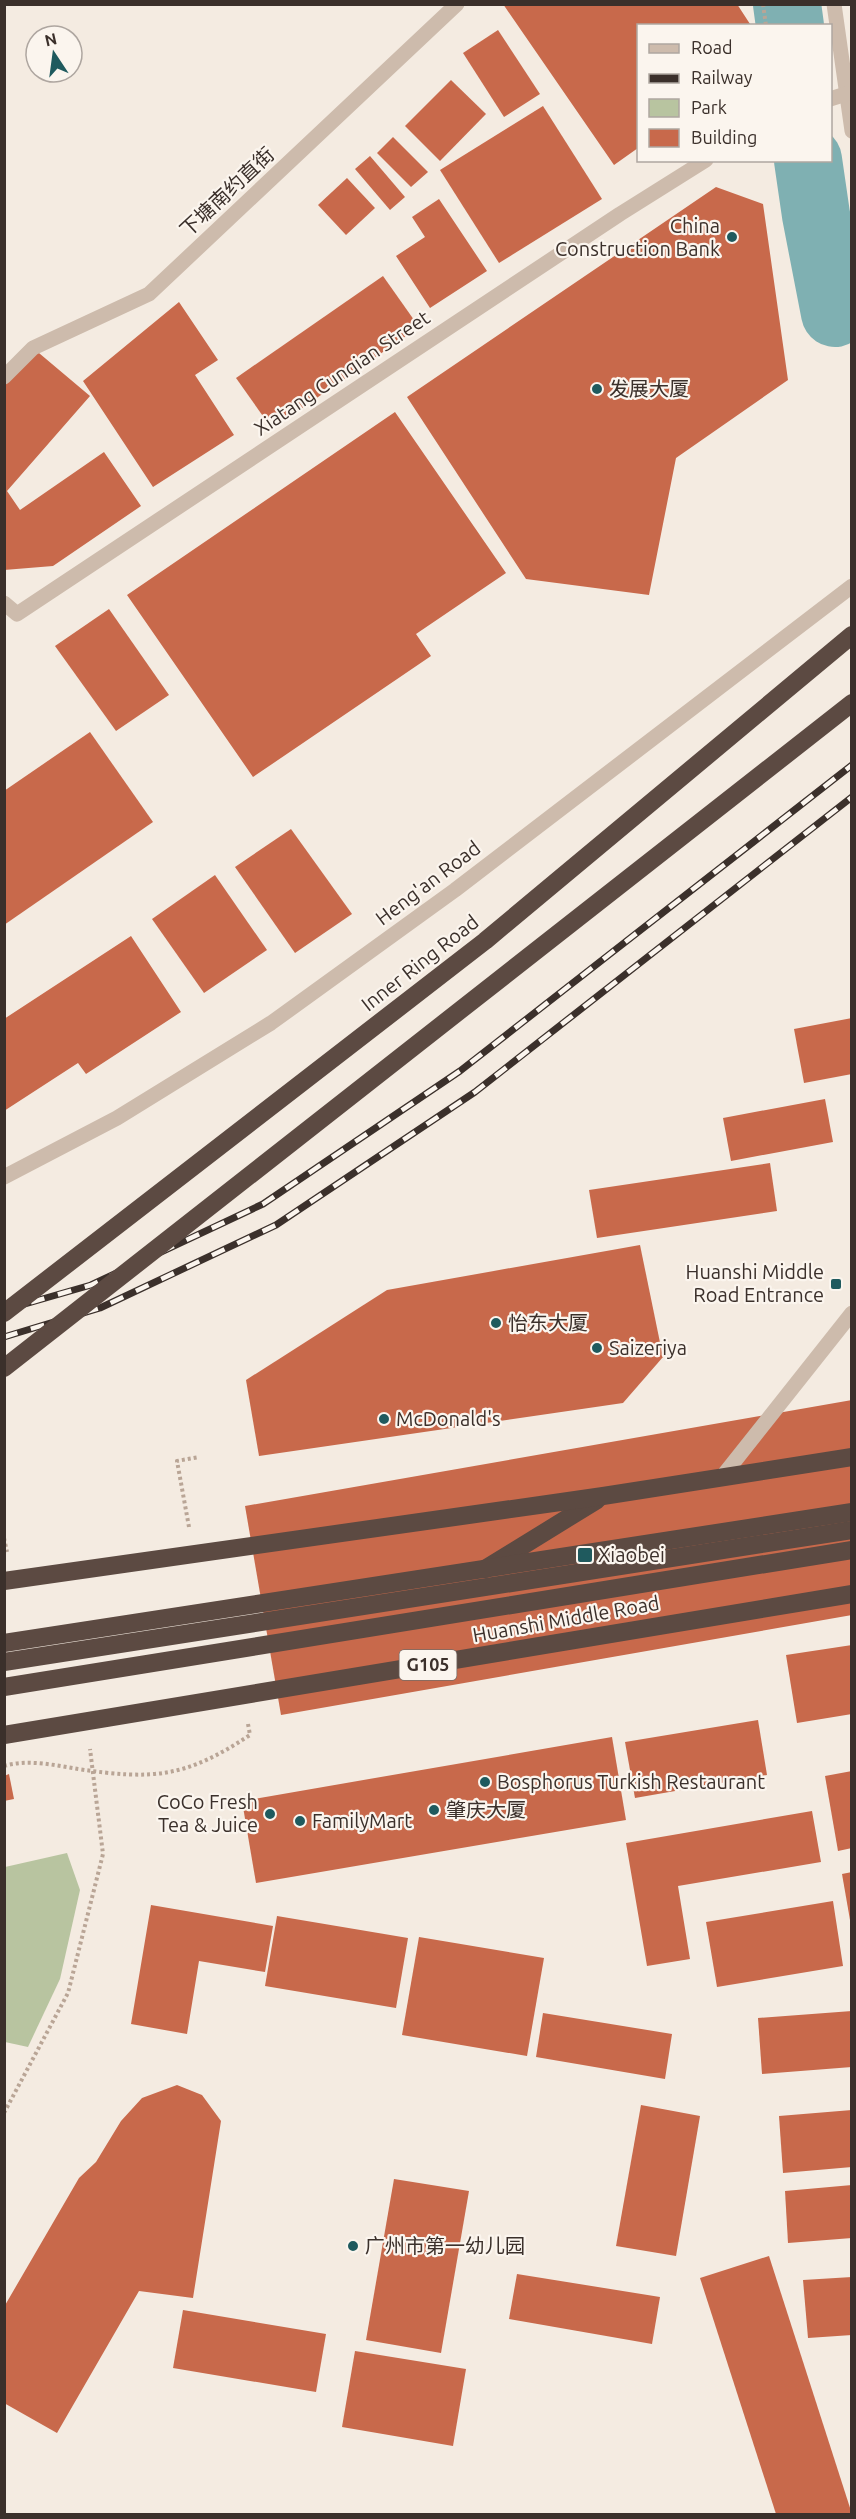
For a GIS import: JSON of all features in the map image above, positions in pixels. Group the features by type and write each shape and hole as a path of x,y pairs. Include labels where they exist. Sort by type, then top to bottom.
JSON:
{"highway":[{"name":"Inner Ring Road","path":"4,1313 485,941 852,635"},
{"path":"4,1368 852,703"},
{"path":"4,1581 603,1496 852,1457"},
{"path":"442,1596 603,1496"},
{"path":"4,1643 852,1512"},
{"path":"4,1662 442,1596 852,1530"},
{"name":"Huanshi Middle Road","path":"4,1687 852,1550"},
{"name":"Huanshi Middle Road","path":"4,1735 852,1594"}],"street":[{"name":"下塘南约直街","path":"4,377 33,348 149,294 457,4"},
{"path":"834,4 838,96 852,131"},
{"name":"Xiatang Cunqian Street","path":"4,603 17,614 620,214 703,162"},
{"name":"Heng'an Road","path":"4,1177 117,1118 271,1023 455,890 852,586"},
{"path":"722,1476 852,1313"}],"path":[{"path":"763,4 766,24"},
{"path":"194,1554 177,1461 199,1457"},
{"path":"4,2113 68,1994 103,1854 87,1722"},
{"path":"4,1767 43,1763 135,1776 164,1774 197,1766 217,1757 250,1735"}],"green space":[{"path":"67,1853 80,1890 60,1979 28,2047 5,2042 5,1867"}],"building":[{"path":"503,4 737,4 750,24 637,24 637,149 614,165"},
{"path":"498,30 540,94 504,117 463,53"},
{"path":"451,80 486,114 440,161 405,126"},
{"path":"543,106 602,199 499,263 440,170"},
{"path":"393,137 428,172 411,187 377,153"},
{"path":"370,156 405,197 390,210 355,169"},
{"path":"347,178 375,208 346,235 318,205"},
{"name":"发展大厦","path":"716,187 763,204 788,380 676,458 649,595 526,579 407,397"},
{"path":"439,199 487,271 430,308 396,256 425,237 412,217"},
{"path":"383,276 419,327 272,429 236,378"},
{"path":"179,302 218,360 195,375 234,435 153,487 83,381"},
{"path":"33,348 90,396 7,491 20,510 104,452 141,506 53,566 4,570 4,380"},
{"path":"395,412 506,573 416,634 431,656 253,777 127,595"},
{"path":"109,609 169,695 116,731 55,646"},
{"path":"90,732 153,822 4,925 4,791"},
{"path":"291,829 352,914 295,953 235,867"},
{"path":"215,875 267,950 204,993 152,919"},
{"path":"131,936 181,1012 86,1074 78,1063 4,1111 4,1019"},
{"path":"852,1018 852,1074 804,1083 794,1029"},
{"path":"825,1099 833,1142 731,1161 723,1118"},
{"path":"770,1163 777,1211 597,1238 589,1190"},
{"name":"怡东大厦","path":"640,1245 663,1357 623,1403 259,1456 246,1380 387,1290"},
{"name":"Xiaobei","path":"852,1400 852,1615 281,1715 245,1506"},
{"path":"852,1645 852,1714 797,1723 786,1655"},
{"path":"758,1720 767,1775 635,1798 625,1742"},
{"name":"肇庆大厦","path":"612,1737 626,1820 256,1883 242,1801"},
{"path":"852,1771 852,1848 838,1851 825,1776"},
{"path":"9,1774 14,1799 4,1801 4,1776"},
{"path":"812,1811 821,1862 678,1886 690,1959 647,1966 626,1843"},
{"path":"852,1872 852,1919 850,1920 842,1874"},
{"path":"833,1901 843,1966 717,1987 706,1922"},
{"path":"151,1905 273,1926 265,1972 199,1961 187,2034 131,2024"},
{"path":"277,1916 408,1938 396,2008 265,1986"},
{"path":"419,1937 544,1958 527,2056 402,2035"},
{"path":"852,2011 852,2067 762,2074 758,2018"},
{"path":"543,2013 672,2034 665,2079 536,2057"},
{"path":"177,2085 202,2095 221,2121 193,2298 139,2291 57,2433 4,2403 4,2307 79,2178 96,2162 121,2121 142,2098"},
{"path":"641,2105 700,2116 676,2256 616,2246"},
{"path":"852,2110 852,2167 783,2173 779,2116"},
{"path":"394,2179 469,2191 441,2353 366,2340"},
{"path":"852,2185 852,2238 788,2243 785,2191"},
{"path":"769,2256 852,2514 776,2514 700,2278"},
{"path":"517,2274 660,2297 652,2344 509,2319"},
{"path":"852,2277 852,2335 808,2338 803,2280"},
{"path":"183,2310 326,2334 316,2392 173,2368"},
{"path":"355,2351 466,2369 453,2446 342,2427"}],"waterway":[{"path":"787,4 790,24"},
{"path":"808,162 835,313"}],"railway":[{"path":"4,1310 91,1285 263,1204 460,1071 852,765"},
{"path":"4,1337 100,1308 276,1225 475,1092 852,797"}],"place":[{"name":"China Construction Bank","path":"732,237"},
{"name":"发展大厦","path":"597,389"},
{"name":"Huanshi Middle Road Entrance","path":"836,1284"},
{"name":"怡东大厦","path":"496,1323"},
{"name":"Saizeriya","path":"597,1348"},
{"name":"McDonald's","path":"384,1419"},
{"name":"Xiaobei","path":"585,1555"},
{"name":"Bosphorus Turkish Restaurant","path":"485,1782"},
{"name":"肇庆大厦","path":"434,1810"},
{"name":"CoCo Fresh Tea & Juice","path":"270,1814"},
{"name":"FamilyMart","path":"300,1821"},
{"name":"广州市第一幼儿园","path":"353,2246"}]}
